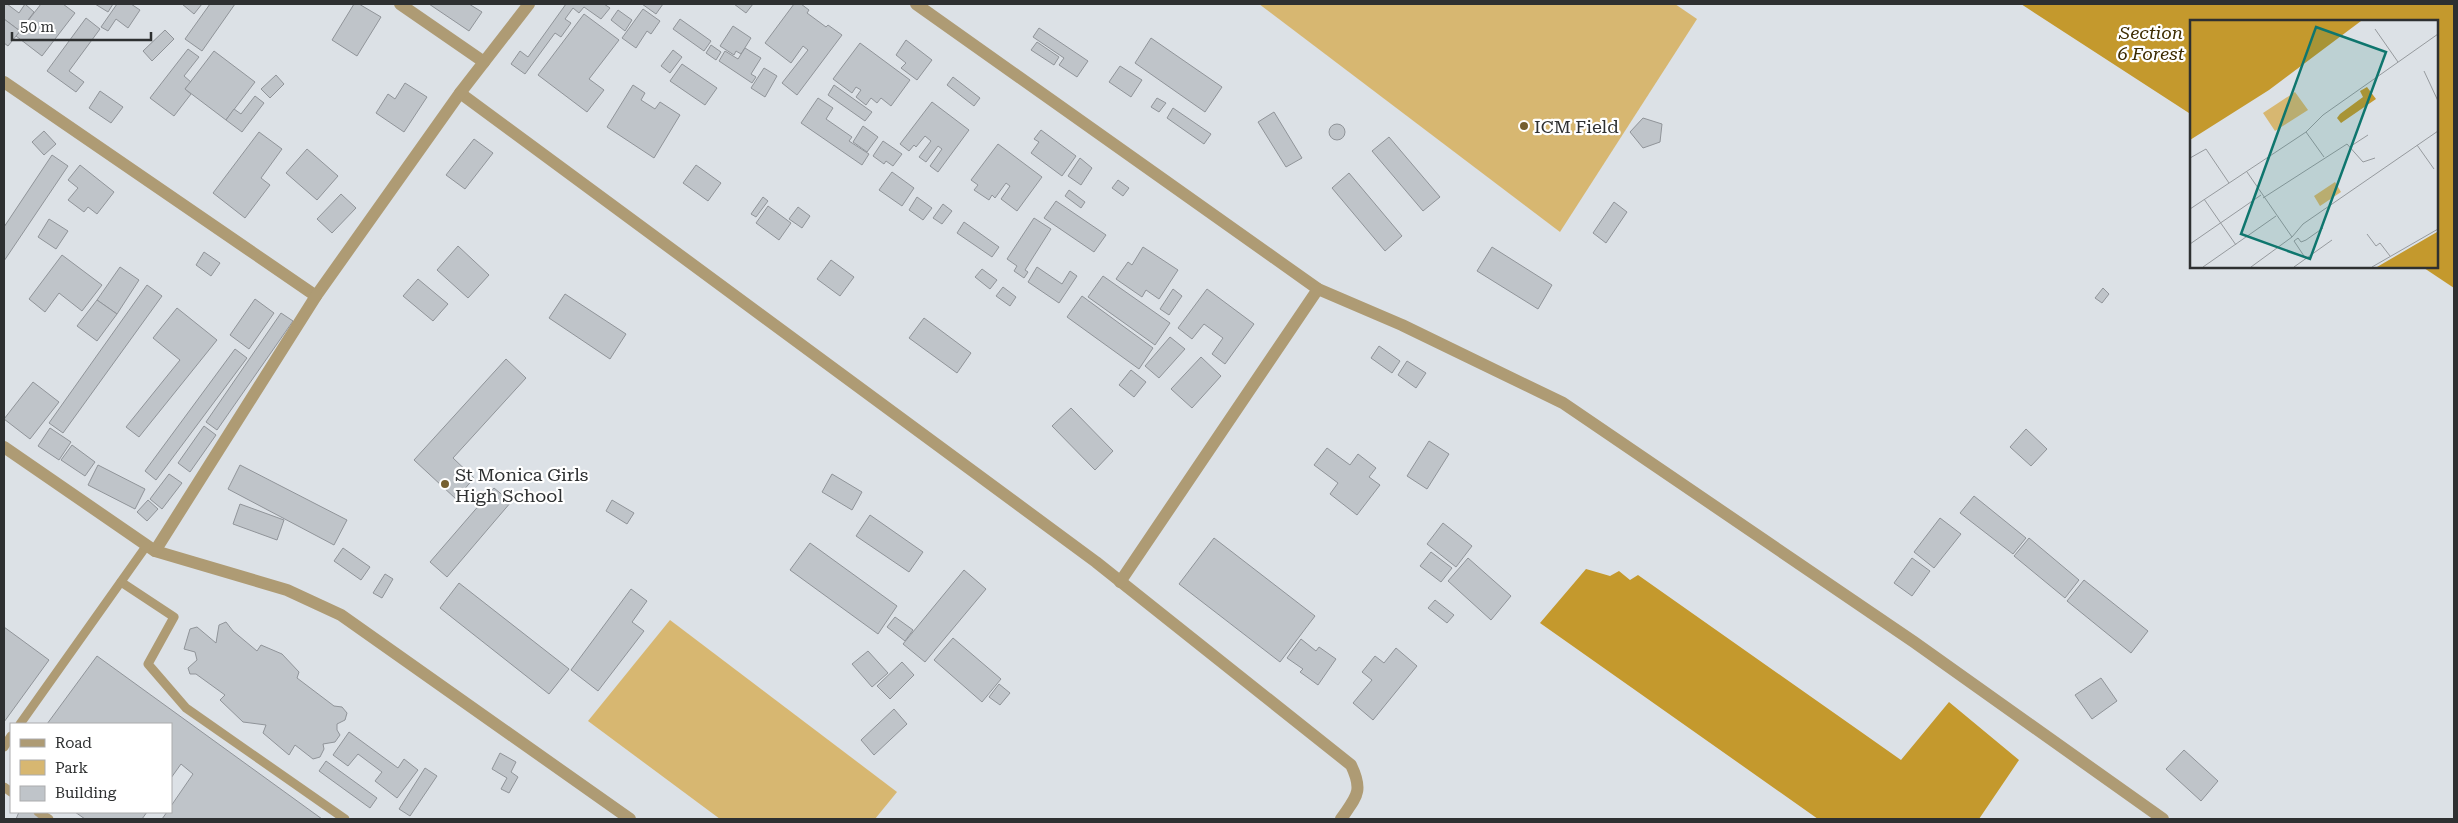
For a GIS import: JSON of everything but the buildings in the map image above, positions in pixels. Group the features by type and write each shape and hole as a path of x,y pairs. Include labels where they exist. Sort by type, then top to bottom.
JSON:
{"street":[{"path":"400,4 484,62"},
{"path":"151,548 316,296 460,93 529,4"},
{"path":"916,4 1318,288 1402,325 1563,403 1922,648 2163,819"},
{"path":"4,82 316,296"},
{"path":"460,93 1088,556 1351,765 1358,780 1357,796 1341,819"},
{"path":"1120,582 1318,288"},
{"path":"4,447 151,548 287,590 341,615 630,819"}],"lane":[{"path":"21,723 121,582 151,548"},
{"path":"121,582 174,617 148,664 186,708 344,819"}],"green space":[{"name":"ICM Field","path":"1259,4 1675,4 1697,19 1560,232"},
{"name":"Section 6 Forest","path":"2021,4 2454,4 2454,288 2424,268 2438,268 2438,20 2190,20 2190,114"},
{"path":"1586,569 1610,576 1619,571 1630,580 1638,575 1901,760 1949,702 2019,760 1979,819 1818,819 1540,623"},
{"path":"670,620 897,792 875,819 720,819 588,721"}],"place":[{"name":"ICM Field","path":"1524,126"},
{"name":"St Monica Girls High School","path":"445,484"}]}
